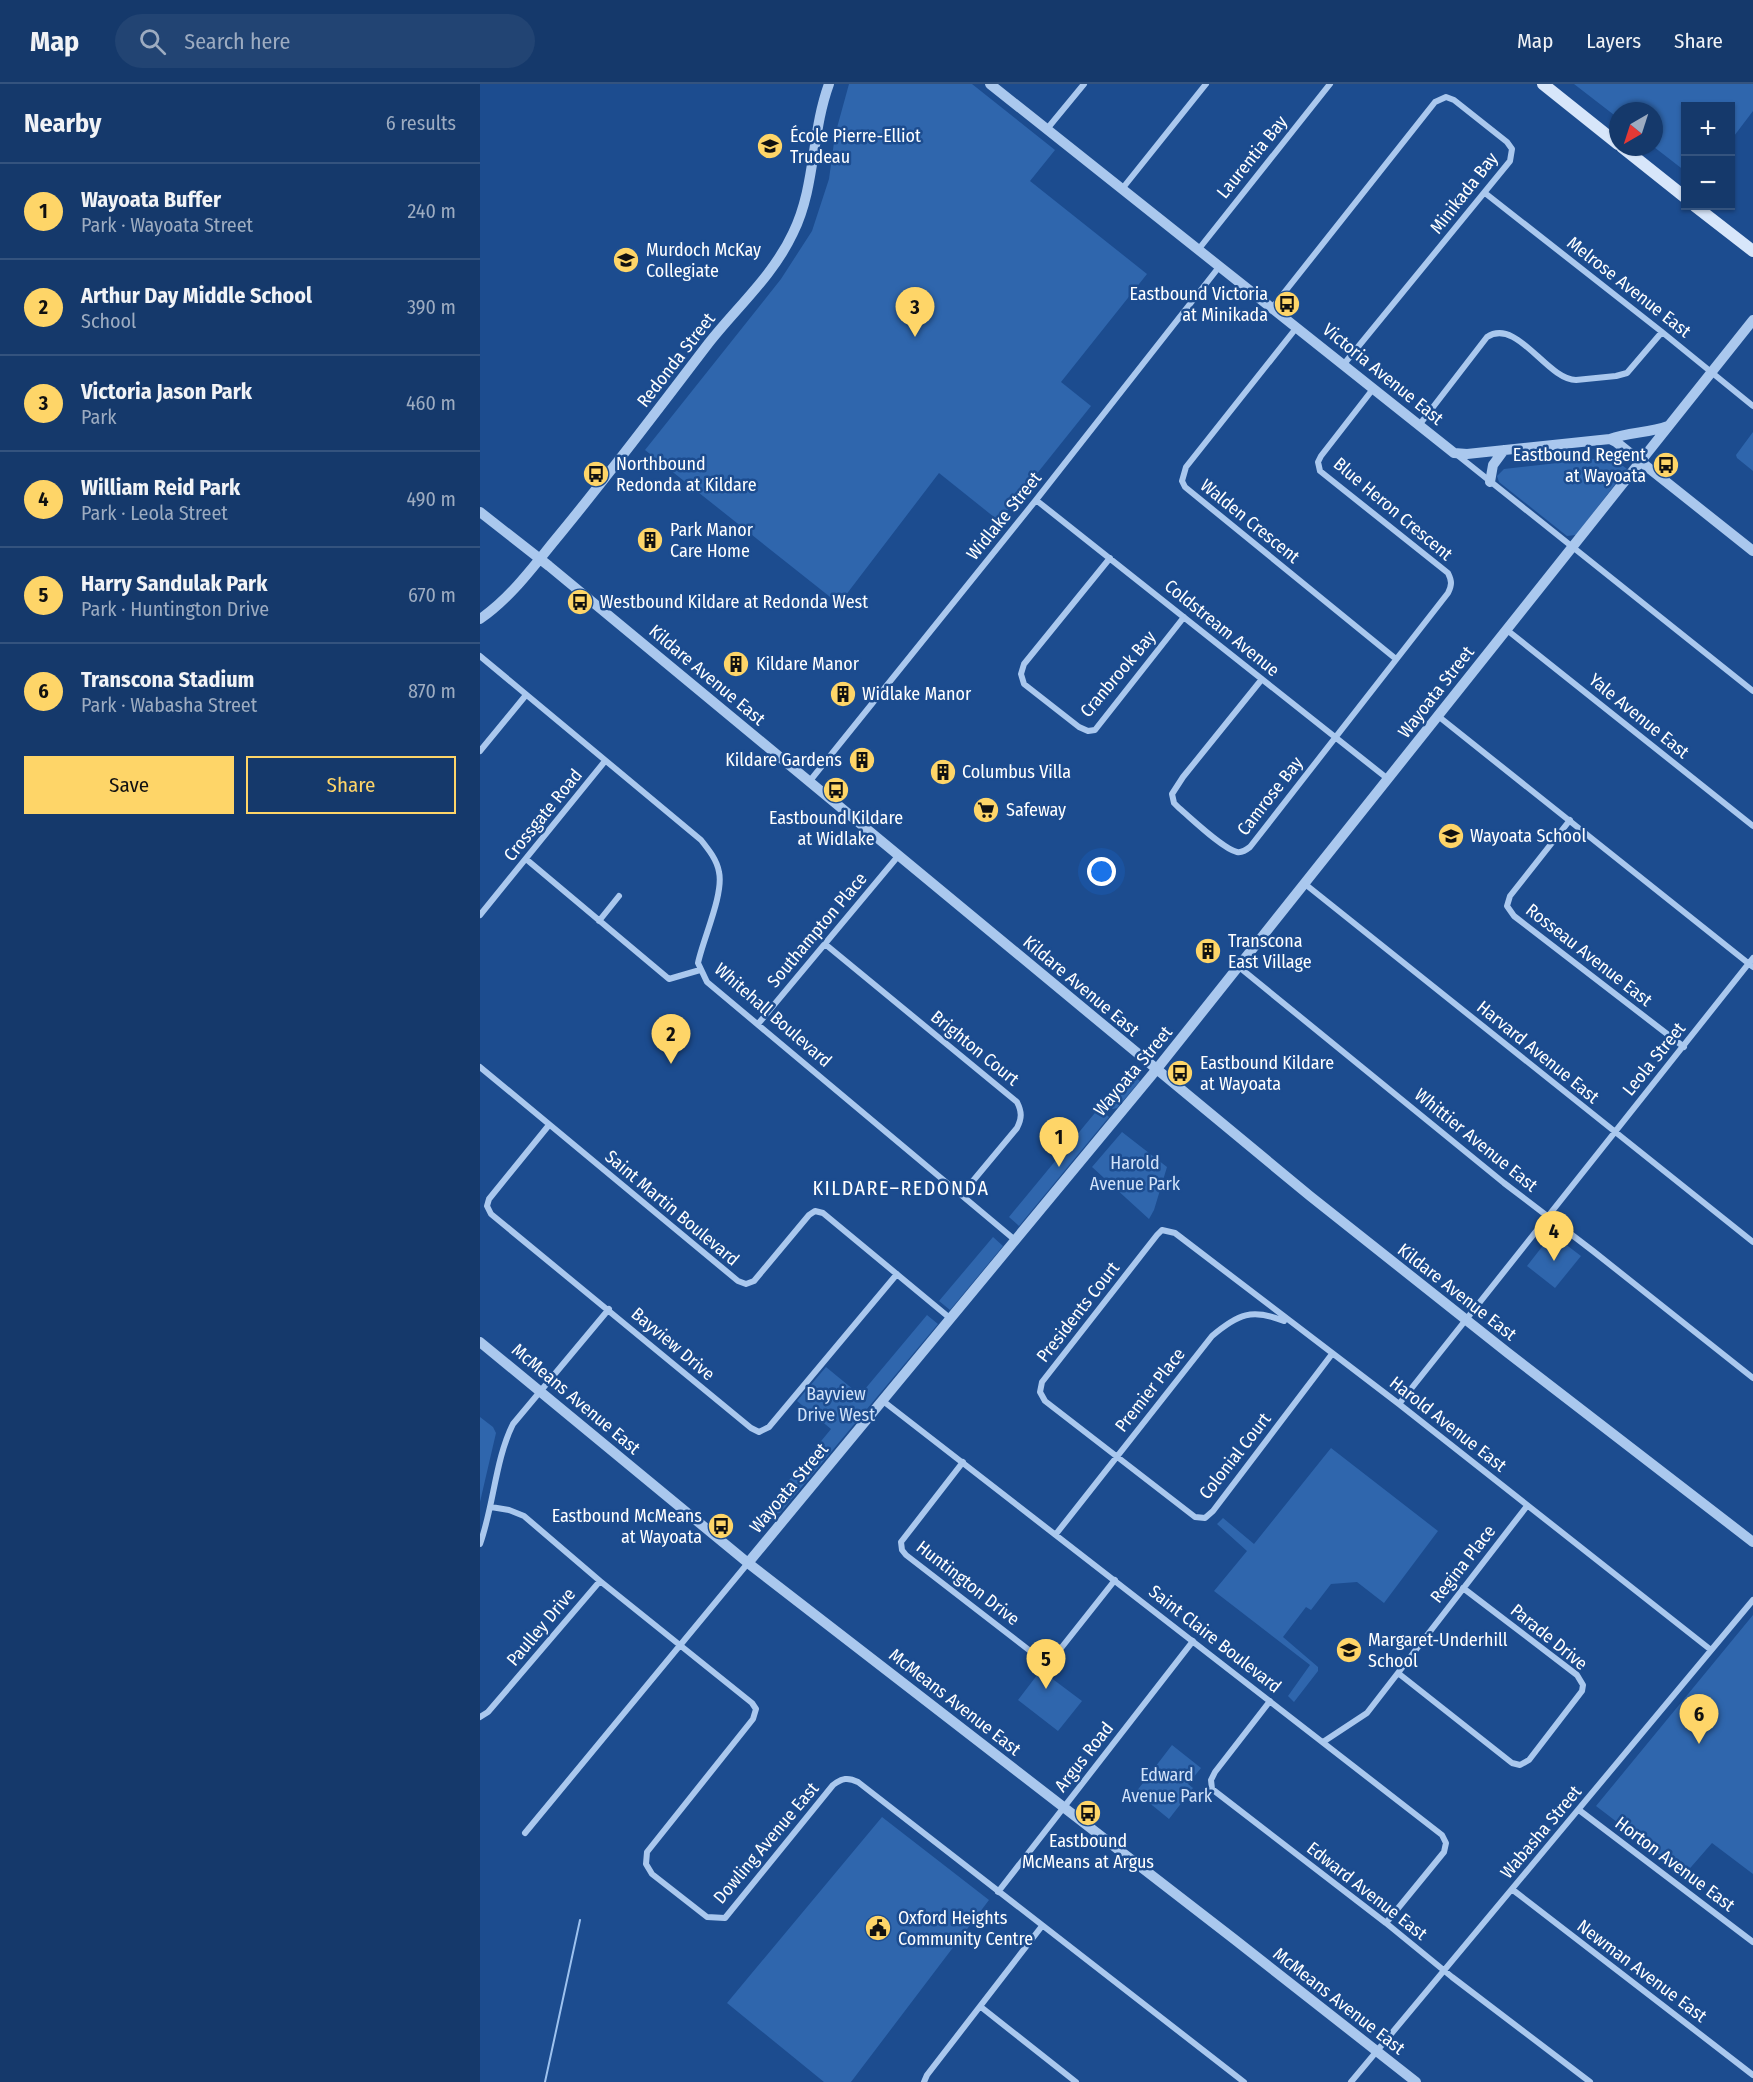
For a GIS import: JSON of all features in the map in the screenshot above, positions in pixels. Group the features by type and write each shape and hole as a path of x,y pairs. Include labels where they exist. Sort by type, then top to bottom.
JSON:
{"main road":[{"path":"1543,84 1609,137"},
{"path":"1633,156 1681,194"},
{"path":"1700,210 1753,251"}],"street":[{"name":"Redonda Street","path":"480,619 499,606 539,559 632,446 710,342 780,256 794,233 807,198 820,119 829,84"},
{"name":"Victoria Avenue East","path":"990,84 1420,424 1571,548 1753,692"},
{"path":"1047,129 1084,84"},
{"path":"1122,189 1206,84"},
{"name":"Laurentia Bay","path":"1198,250 1329,84"},
{"name":"Minikada Bay","path":"1272,308 1435,102 1446,97 1454,100 1507,142 1512,149 1510,161 1344,364"},
{"name":"Melrose Avenue East","path":"1485,193 1753,406"},
{"name":"Widlake Street","path":"809,782 1036,500 1219,267"},
{"name":"Wayoata Street","path":"525,1833 1239,968 1753,320"},
{"name":"Walden Crescent","path":"1297,327 1186,467 1182,481 1185,487 1396,659"},
{"path":"1420,424 1486,337 1493,333 1500,332 1514,338 1559,373 1570,380 1576,380 1627,373 1662,332"},
{"name":"Blue Heron Crescent","path":"1335,737 1449,593 1452,580 1448,573 1320,471 1318,462 1321,456 1373,388"},
{"path":"1454,453 1467,454 1610,439 1670,425"},
{"path":"1610,439 1753,551"},
{"path":"1490,482 1493,465 1503,450"},
{"name":"Coldstream Avenue","path":"1036,500 1389,779"},
{"name":"Kildare Avenue East","path":"480,512 899,855 1156,1070 1465,1320 1753,1542"},
{"name":"Cranbrook Bay","path":"1110,558 1024,664 1021,674 1024,684 1079,727 1088,731 1095,730 1184,617"},
{"name":"Yale Avenue East","path":"1507,630 1753,826"},
{"name":"Whitehall Boulevard","path":"480,656 701,840 711,853 717,866 720,886 698,963 707,982 1016,1240"},
{"name":"Camrose Bay","path":"1262,679 1183,777 1172,794 1174,803 1179,808 1225,846 1237,852 1245,851 1250,847 1335,737"},
{"path":"480,751 526,695"},
{"path":"1438,716 1752,963"},
{"name":"Crossgate Road","path":"480,915 605,761"},
{"name":"Rosseau Avenue East","path":"1570,820 1510,896 1507,906 1514,916 1684,1047"},
{"name":"Southampton Place","path":"758,1024 899,855"},
{"path":"526,859 669,979 700,970"},
{"name":"Harvard Avenue East","path":"1305,884 1753,1242"},
{"path":"599,921 619,896"},
{"name":"Brighton Court","path":"825,944 1017,1102 1022,1111 1017,1128 962,1194"},
{"name":"Leola Street","path":"1399,1404 1752,963"},
{"name":"Whittier Avenue East","path":"1239,968 1504,1183 1753,1378"},
{"name":"Saint Martin Boulevard","path":"480,1067 738,1281 746,1284 754,1281 809,1215 815,1211 823,1213 951,1319"},
{"name":"Bayview Drive","path":"549,1125 489,1199 488,1206 491,1214 751,1428 759,1432 770,1427 897,1274"},
{"name":"Harold Avenue East","path":"1162,1230 1175,1233 1399,1404 1711,1650"},
{"name":"Presidents Court","path":"1117,1456 1045,1401 1040,1392 1042,1384 1162,1230"},
{"path":"480,1544 509,1431 609,1309"},
{"name":"Premier Place","path":"1056,1534 1212,1336 1231,1320 1249,1313 1269,1315 1292,1324"},
{"name":"McMeans Avenue East","path":"480,1342 748,1563 1416,2082"},
{"name":"Colonial Court","path":"1117,1456 1195,1517 1205,1518 1213,1511 1332,1354"},
{"name":"Saint Claire Boulevard","path":"883,1401 1442,1834 1446,1843 1444,1852 1386,1923"},
{"name":"Huntington Drive","path":"963,1462 901,1542 902,1550 906,1555 1038,1657 1046,1660 1054,1657 1115,1580"},
{"name":"Regina Place","path":"1323,1742 1367,1713 1527,1506"},
{"name":"Dowling Avenue East","path":"491,1507 509,1510 524,1516 600,1581 752,1703 756,1709 753,1719 647,1852 646,1863 652,1874 706,1917 725,1918 833,1785 840,1779 850,1778 1244,2082"},
{"name":"Paulley Drive","path":"480,1717 488,1712 600,1581"},
{"name":"Parade Drive","path":"1398,1674 1512,1763 1520,1765 1529,1760 1582,1691 1583,1685 1577,1675 1463,1588"},
{"name":"Wabasha Street","path":"1351,2082 1753,1600"},
{"name":"Argus Road","path":"998,1892 1193,1641"},
{"name":"Edward Avenue East","path":"1270,1701 1215,1772 1211,1780 1212,1789 1590,2082"},
{"name":"Horton Avenue East","path":"1579,1810 1753,1942"},
{"name":"Newman Avenue East","path":"1513,1890 1753,2075"},
{"path":"924,2082 927,2075 1042,1926"},
{"path":"981,2007 1076,2082"}],"green space":[{"path":"849,84 972,84 1055,150 1030,181 1147,274 1061,382 1091,406 999,521 939,473 839,604 645,450 781,279 812,231 829,179 835,135"},
{"path":"1574,84 1753,84 1753,111 1735,135 1735,102 1681,102 1681,168 1663,154 1663,102 1609,102 1609,111"},
{"path":"1753,432 1753,471 1736,455"},
{"path":"1611,457 1627,469 1576,535 1567,536 1499,482 1497,476 1504,469"},
{"path":"1129,1072 1140,1081 1117,1108 1113,1109 1104,1102"},
{"path":"1099,1108 1109,1117 1019,1226 1009,1217"},
{"name":"Harold Avenue Park","path":"1122,1132 1167,1167 1149,1219 1092,1167"},
{"path":"1552,1234 1581,1256 1555,1288 1527,1266"},
{"path":"993,1237 1003,1246 950,1310 939,1301"},
{"name":"Bayview Drive West","path":"927,1315 938,1324 780,1513 776,1514 767,1507 831,1429 797,1401 826,1367 860,1395"},
{"path":"480,1417 493,1427 496,1433 480,1502"},
{"path":"1331,1448 1438,1531 1384,1603 1357,1582 1331,1584 1311,1610 1306,1607 1283,1637 1318,1667 1318,1671 1294,1702 1288,1696 1310,1665 1214,1591 1247,1551 1217,1524 1223,1518 1254,1544"},
{"path":"1753,1615 1753,1874 1712,1843 1685,1874 1596,1806"},
{"path":"1044,1666 1047,1666 1050,1677 1082,1701 1058,1731 1018,1700"},
{"name":"Edward Avenue Park","path":"1172,1745 1201,1768 1188,1784 1193,1788 1169,1819 1136,1792"},
{"name":"Oxford Heights Community Centre","path":"882,1817 989,1900 851,2082 824,2082 727,2003"}],"waterway":[{"path":"545,2082 580,1920"}],"place":[{"name":"École Pierre-Elliot Trudeau","path":"770,146"},
{"name":"Murdoch McKay Collegiate","path":"626,260"},
{"name":"Eastbound Victoria at Minikada","path":"1287,304"},
{"name":"Victoria Jason Park","path":"915,337"},
{"name":"Eastbound Regent at Wayoata","path":"1666,465"},
{"name":"Northbound Redonda at Kildare","path":"596,474"},
{"name":"Park Manor Care Home","path":"650,540"},
{"name":"Westbound Kildare at Redonda West","path":"580,602"},
{"name":"Kildare Manor","path":"736,664"},
{"name":"Widlake Manor","path":"843,694"},
{"name":"Kildare Gardens","path":"862,760"},
{"name":"Columbus Villa","path":"943,772"},
{"name":"Eastbound Kildare at Widlake","path":"836,790"},
{"name":"Safeway","path":"986,810"},
{"name":"Wayoata School","path":"1451,836"},
{"name":"Transcona East Village","path":"1208,951"},
{"name":"Arthur Day Middle School","path":"671,1064"},
{"name":"Eastbound Kildare at Wayoata","path":"1180,1073"},
{"name":"Wayoata Buffer","path":"1059,1167"},
{"name":"William Reid Park","path":"1554,1261"},
{"name":"Eastbound McMeans at Wayoata","path":"721,1526"},
{"name":"Margaret-Underhill School","path":"1349,1650"},
{"name":"Harry Sandulak Park","path":"1046,1689"},
{"name":"Transcona Stadium","path":"1699,1744"},
{"name":"Eastbound McMeans at Argus","path":"1088,1813"},
{"name":"Oxford Heights Community Centre","path":"878,1928"}],"district":[{"name":"KILDARE–REDONDA","path":"901,1188"}]}
